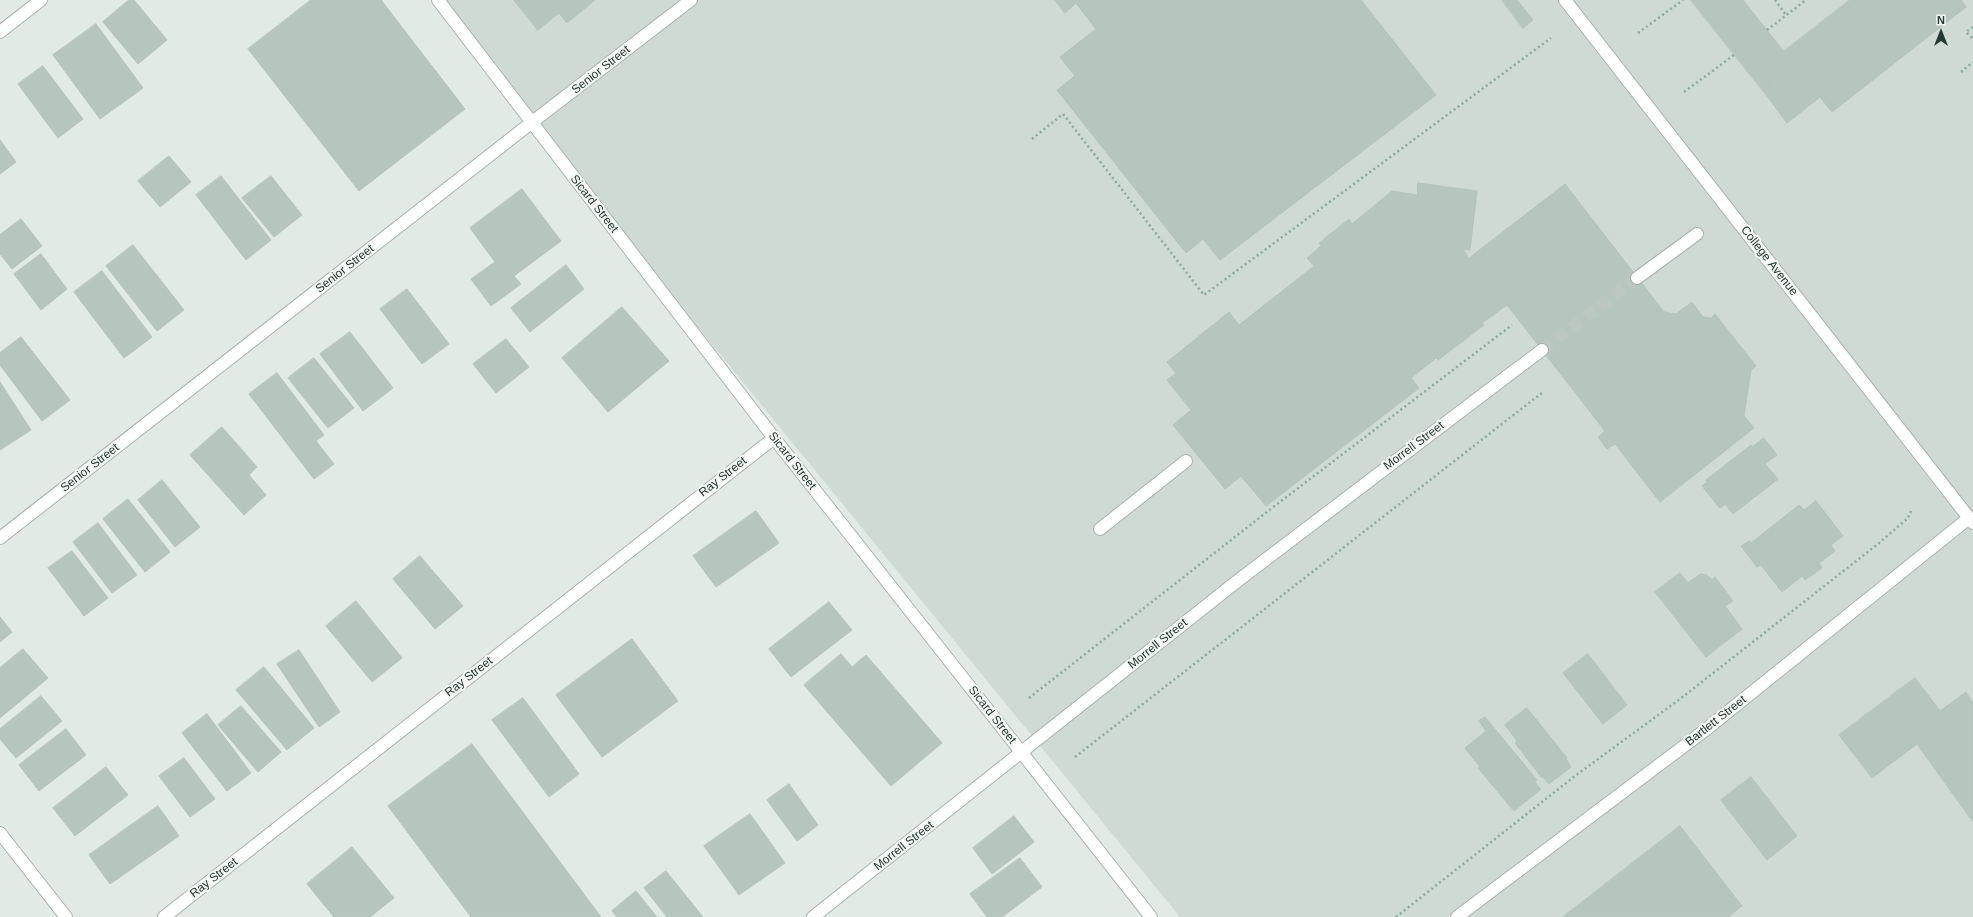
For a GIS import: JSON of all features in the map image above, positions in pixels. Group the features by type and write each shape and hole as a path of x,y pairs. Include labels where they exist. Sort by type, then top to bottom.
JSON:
{"street":[{"path":"0,32 41,0"},
{"name":"Sicard Street","path":"438,0 774,438 1151,917"},
{"name":"Senior Street","path":"0,538 531,123 691,0"},
{"name":"College Avenue","path":"1565,0 1972,519"},
{"path":"1637,278 1697,234"},
{"name":"Morrell Street","path":"813,917 1240,578 1542,350"},
{"name":"Ray Street","path":"164,917 774,438"},
{"path":"1100,529 1186,461"},
{"name":"Bartlett Street","path":"1457,917 1704,731 1972,519"},
{"path":"0,833 66,917"}],"path":[{"path":"1638,33 1683,0"},
{"path":"1774,0 1786,15"},
{"path":"1767,30 1806,0"},
{"path":"1973,27 1966,32 1973,39"},
{"path":"1032,139 1063,114 1204,295 1551,38"},
{"path":"1684,92 1734,55"},
{"path":"1961,72 1973,62"},
{"path":"1029,698 1272,508 1512,325"},
{"path":"1075,757 1543,392"},
{"path":"1396,917 1575,776 1680,699 1878,544 1908,518 1911,511"}],"shaded area":[{"path":"434,0 1973,0 1973,917 1180,917 531,123"}],"building":[{"path":"129,0 134,0 167,40 138,64 103,22"},
{"path":"311,0 381,0 465,109 359,191 248,49"},
{"path":"514,0 595,0 567,23 559,13 538,30"},
{"path":"1055,0 1361,0 1436,95 1220,260 1203,239 1186,253 1057,90 1075,76 1060,57 1096,29 1076,3 1065,13"},
{"path":"1502,0 1517,0 1533,20 1523,28"},
{"path":"1691,0 1743,0 1796,67 1785,76 1779,68 1766,78 1772,86 1764,92"},
{"path":"1850,0 1961,0 1966,7 1832,112 1820,97 1787,123 1764,92 1772,86 1766,78 1779,68 1785,76 1796,67 1783,52"},
{"path":"96,24 143,88 100,119 53,55"},
{"path":"43,66 83,119 58,138 18,84"},
{"path":"0,140 16,162 0,174"},
{"path":"169,156 191,182 160,207 138,181"},
{"path":"221,176 271,240 246,260 196,195"},
{"path":"271,176 302,215 274,237 242,198"},
{"path":"1418,183 1477,191 1470,250 1463,249 1469,258 1565,184 1664,312 1676,314 1692,302 1703,317 1711,318 1715,314 1756,366 1751,370 1744,416 1754,428 1660,502 1615,444 1607,449 1598,437 1605,431 1507,305 1482,323 1484,325 1438,360 1436,358 1411,378 1419,388 1266,506 1241,476 1225,489 1173,425 1191,410 1167,380 1176,373 1167,362 1229,312 1239,325 1314,266 1307,258 1321,246 1323,248 1319,243 1349,219 1352,224 1392,191 1417,195"},
{"path":"522,189 561,241 514,276 521,284 491,306 471,279 495,262 470,228"},
{"path":"21,219 42,246 12,269 0,254 0,235"},
{"path":"133,245 184,310 157,331 106,266"},
{"path":"41,254 67,289 41,310 14,274"},
{"path":"566,265 584,289 530,332 511,308"},
{"path":"102,271 152,337 124,358 74,292"},
{"path":"407,289 449,344 422,364 380,309"},
{"path":"622,307 669,361 608,412 562,358"},
{"path":"350,332 393,388 363,411 320,354"},
{"path":"21,337 70,400 42,421 0,365 0,353"},
{"path":"506,339 529,367 496,393 473,364"},
{"path":"314,358 354,408 328,428 288,378"},
{"path":"277,373 324,435 316,441 334,464 314,479 249,394"},
{"path":"0,382 31,430 0,450"},
{"path":"222,427 257,467 249,475 266,495 244,515 190,455"},
{"path":"1764,438 1777,455 1765,464 1778,479 1733,514 1725,504 1720,508 1702,486 1707,482 1706,480 1751,445 1752,447"},
{"path":"162,480 200,527 175,547 138,500"},
{"path":"128,499 170,552 145,572 103,519"},
{"path":"1816,501 1843,536 1831,545 1835,551 1819,563 1822,568 1805,580 1802,576 1782,592 1761,565 1757,567 1741,546 1749,541 1751,543 1799,505 1804,510"},
{"path":"756,511 779,543 716,587 693,556"},
{"path":"98,523 137,575 112,593 73,542"},
{"path":"72,551 108,598 84,616 48,568"},
{"path":"420,556 463,606 435,629 393,579"},
{"path":"1680,573 1688,583 1700,574 1707,575 1712,580 1715,577 1733,601 1725,606 1742,629 1706,657 1655,592"},
{"path":"356,601 402,658 372,682 326,626"},
{"path":"829,602 852,630 791,677 769,649"},
{"path":"0,617 12,632 0,642"},
{"path":"632,639 678,701 602,757 556,695"},
{"path":"23,649 48,678 0,718 0,668"},
{"path":"299,650 340,712 319,727 277,664"},
{"path":"841,654 852,667 866,655 942,743 891,786 804,685"},
{"path":"1588,654 1627,705 1603,724 1563,673"},
{"path":"264,667 314,728 287,750 236,690"},
{"path":"1915,678 1940,711 1966,692 1973,703 1973,822 1917,744 1872,778 1839,735"},
{"path":"41,696 62,721 16,758 0,739 0,729"},
{"path":"523,698 579,774 549,797 492,720"},
{"path":"241,706 281,752 258,772 218,725"},
{"path":"1527,708 1567,758 1566,759 1571,767 1549,784 1543,777 1542,778 1515,743 1517,741 1505,725"},
{"path":"207,714 251,773 227,791 182,733"},
{"path":"1485,717 1537,780 1535,782 1541,789 1514,811 1478,768 1480,767 1465,748 1486,731 1479,721"},
{"path":"66,729 86,755 39,791 19,765"},
{"path":"472,744 601,917 471,917 388,806"},
{"path":"184,758 215,799 190,817 159,776"},
{"path":"106,767 128,795 75,836 53,808"},
{"path":"1751,777 1797,836 1767,860 1721,800"},
{"path":"789,784 818,825 797,841 767,800"},
{"path":"158,806 179,836 110,884 89,855"},
{"path":"750,814 785,863 739,895 704,846"},
{"path":"1014,816 1034,842 992,874 973,848"},
{"path":"1680,826 1742,906 1728,917 1563,917"},
{"path":"352,847 394,898 370,917 334,917 307,884"},
{"path":"1020,858 1042,887 1002,917 987,917 970,894"},
{"path":"666,871 703,917 667,917 644,888"},
{"path":"636,891 657,917 617,917 612,911"}],"tunnel":[{"path":"1542,350 1637,278"}]}
